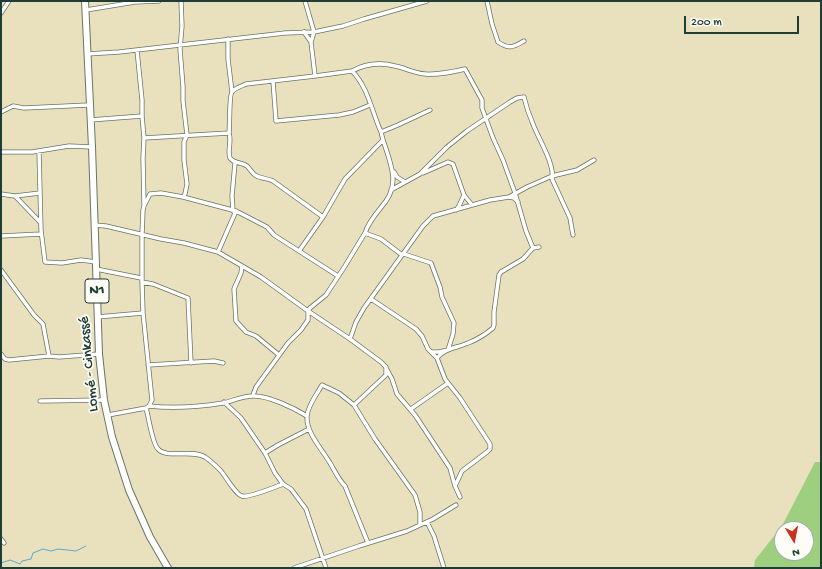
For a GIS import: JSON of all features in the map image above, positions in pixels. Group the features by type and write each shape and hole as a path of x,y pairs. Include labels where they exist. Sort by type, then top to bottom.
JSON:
{"highway":[{"name":"Lomé - Cinkassé","path":"85,1 92,146 97,317 104,400 112,437 129,490 150,537 168,568"}],"street":[{"path":"1,13 9,1"},
{"path":"86,10 135,2 159,1"},
{"path":"181,1 182,26 179,45 187,135 184,142 184,160 187,184 185,194 182,197"},
{"path":"305,1 314,32 311,42 315,76"},
{"path":"88,54 137,50 228,39 314,32 343,26 427,1"},
{"path":"487,1 498,42 508,48 524,41"},
{"path":"304,32 311,42"},
{"path":"228,39 228,59 232,92 229,99 229,133 231,142 229,154 230,158 235,163 246,165 256,175 263,179 273,181 323,217"},
{"path":"137,50 144,138 144,206 142,234 143,313 147,340 152,400 147,407 155,445 158,449 167,453 198,454 205,457 221,472 237,493 244,497 283,484"},
{"path":"232,92 246,84 352,71 376,64 395,66 408,71 424,74 439,74 465,68 482,100 482,108 519,202 526,231 533,248"},
{"path":"352,71 370,105 381,132 393,172 404,182"},
{"path":"272,81 276,121 339,115 370,105"},
{"path":"420,174 447,147 486,118 517,98 524,97 533,125 549,163 552,179 570,218 573,235"},
{"path":"1,112 13,106 24,108 90,105"},
{"path":"381,132 430,110"},
{"path":"90,120 142,116"},
{"path":"144,138 229,133"},
{"path":"299,251 323,217 345,179 383,140"},
{"path":"1,152 24,153 69,146 92,146"},
{"path":"39,151 40,222 45,262 62,263 82,260 96,262"},
{"path":"509,197 552,176 577,170 594,160"},
{"path":"391,190 420,174 448,162 453,164 464,195 472,205"},
{"path":"218,252 234,211 232,196 235,163"},
{"path":"253,395 256,387 288,342 301,330 308,320 308,311 326,295 365,232 367,225 386,201 391,190 393,172"},
{"path":"1,194 15,196 40,193"},
{"path":"144,206 150,194 161,193 234,211 266,228 274,235 338,276"},
{"path":"455,210 459,206 464,195"},
{"path":"15,196 40,222"},
{"path":"350,339 356,322 423,226 433,216 490,200 509,197 514,198 519,202"},
{"path":"94,225 106,226 218,252 261,277 381,362 392,379 397,394 411,409 450,468 460,497"},
{"path":"365,232 403,254 431,262 442,297 454,323 453,334 448,350 440,354 437,358"},
{"path":"1,236 41,234"},
{"path":"432,352 448,350 469,343 493,328 495,298 499,275 501,272 523,259 533,248 539,247"},
{"path":"242,266 241,273 234,289 236,321 246,332 256,336 280,355"},
{"path":"96,269 142,280 188,298 191,363"},
{"path":"1,270 34,315 43,324 49,356"},
{"path":"371,300 416,329 422,336 428,349 437,358 445,379 460,398 490,444 490,449 487,452 462,471 455,486"},
{"path":"97,317 143,313"},
{"path":"1,354 5,359 9,360 49,356 60,357 99,354"},
{"path":"148,364 214,361 223,363"},
{"path":"354,405 386,375 386,368"},
{"path":"411,409 448,383"},
{"path":"368,543 345,486 340,481 309,429 307,416 322,385 339,393 354,405 375,439 415,495 420,512 420,525"},
{"path":"108,415 147,407 190,408 253,395 281,402 307,416"},
{"path":"40,401 104,400"},
{"path":"224,402 241,418 265,453 275,473 283,484 291,488 306,508 326,568"},
{"path":"265,453 309,429"},
{"path":"294,568 407,531 427,522 456,505"},
{"path":"427,522 434,536 444,568"},
{"path":"1,538 4,544"}],"green space":[{"path":"815,462 821,462 821,568 754,568 755,560 774,536 774,561 814,561 814,521 785,521"}],"waterway":[{"path":"1,563 10,560 20,564 22,561 31,559 33,553 43,549 51,551 58,549 76,551 86,546"}]}
